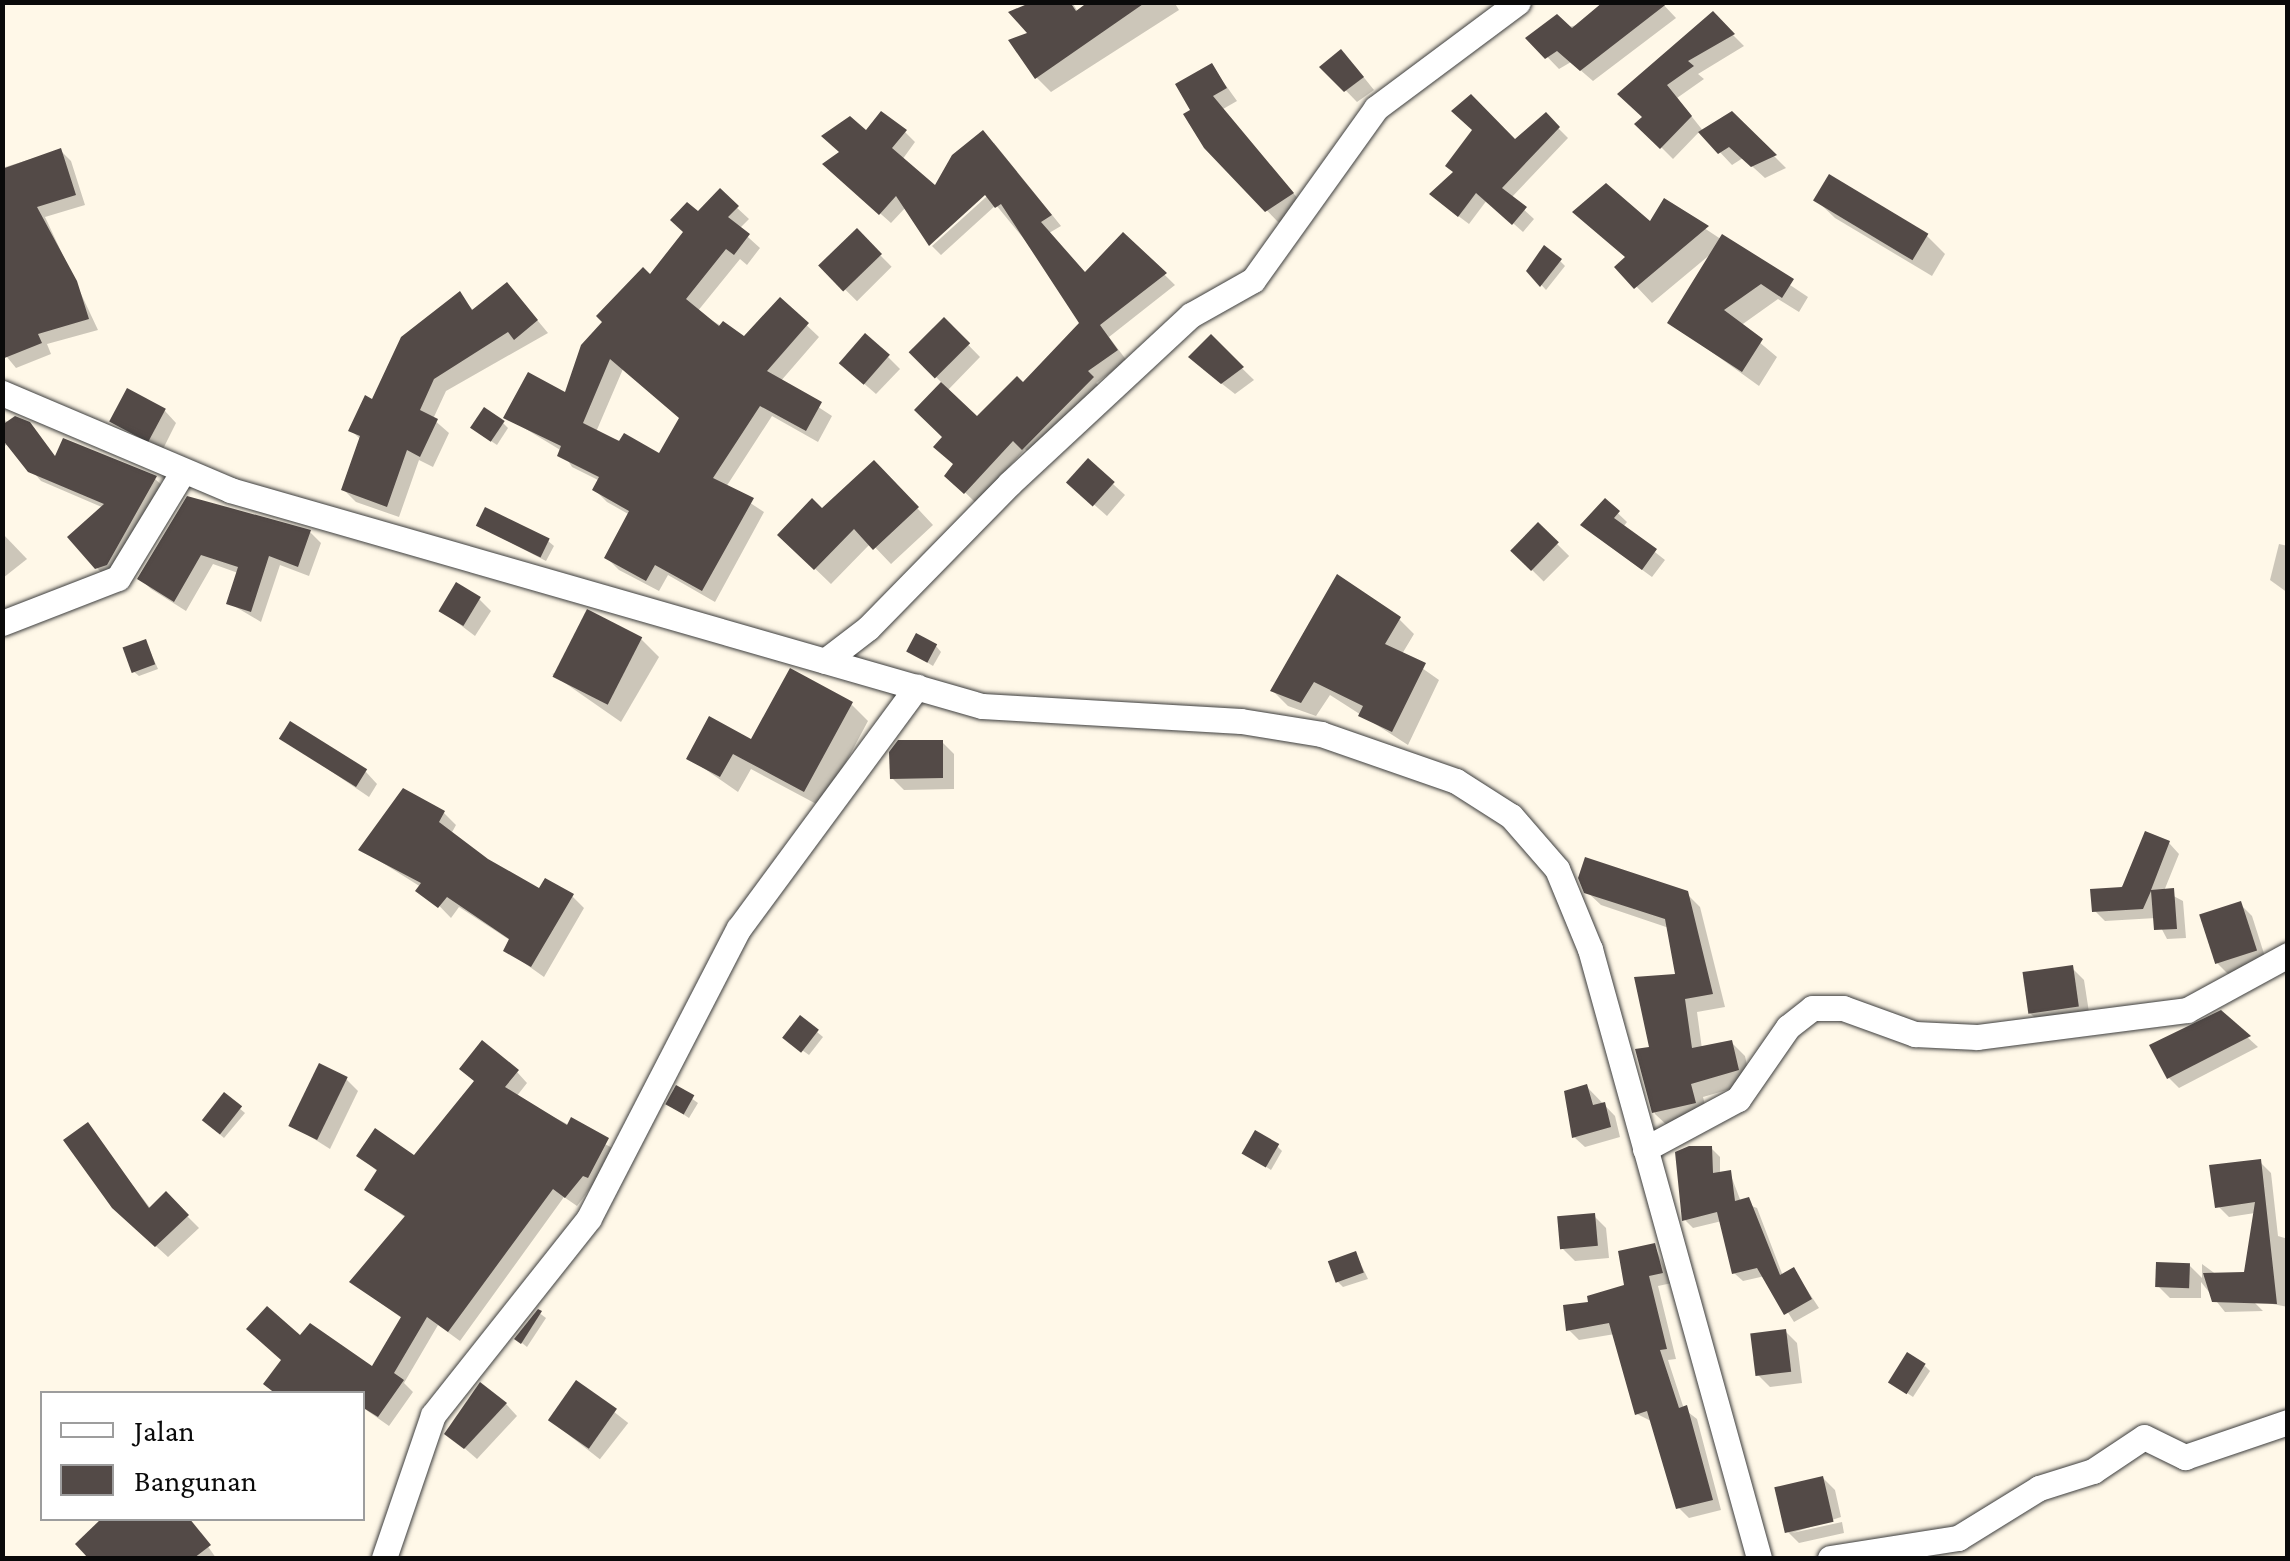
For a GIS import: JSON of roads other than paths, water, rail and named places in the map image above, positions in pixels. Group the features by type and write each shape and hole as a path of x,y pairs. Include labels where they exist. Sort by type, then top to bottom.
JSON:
{"street":[{"path":"825,661 868,628 1010,483 1191,315 1253,280 1376,108 1518,2"},
{"path":"2,393 182,473 982,706 1241,721 1321,734 1456,781 1511,816 1557,869 1590,948 1759,1558"},
{"path":"2,624 118,578 182,473"},
{"path":"384,1558 433,1415 590,1218 739,928 917,686"},
{"path":"1645,1149 1738,1100 1788,1027 1812,1008 1843,1008 1915,1034 1977,1037 2129,1012 2187,1010 2288,956"},
{"path":"1830,1558 1958,1538 2039,1488 2093,1471 2144,1437 2185,1457 2288,1422"}]}
